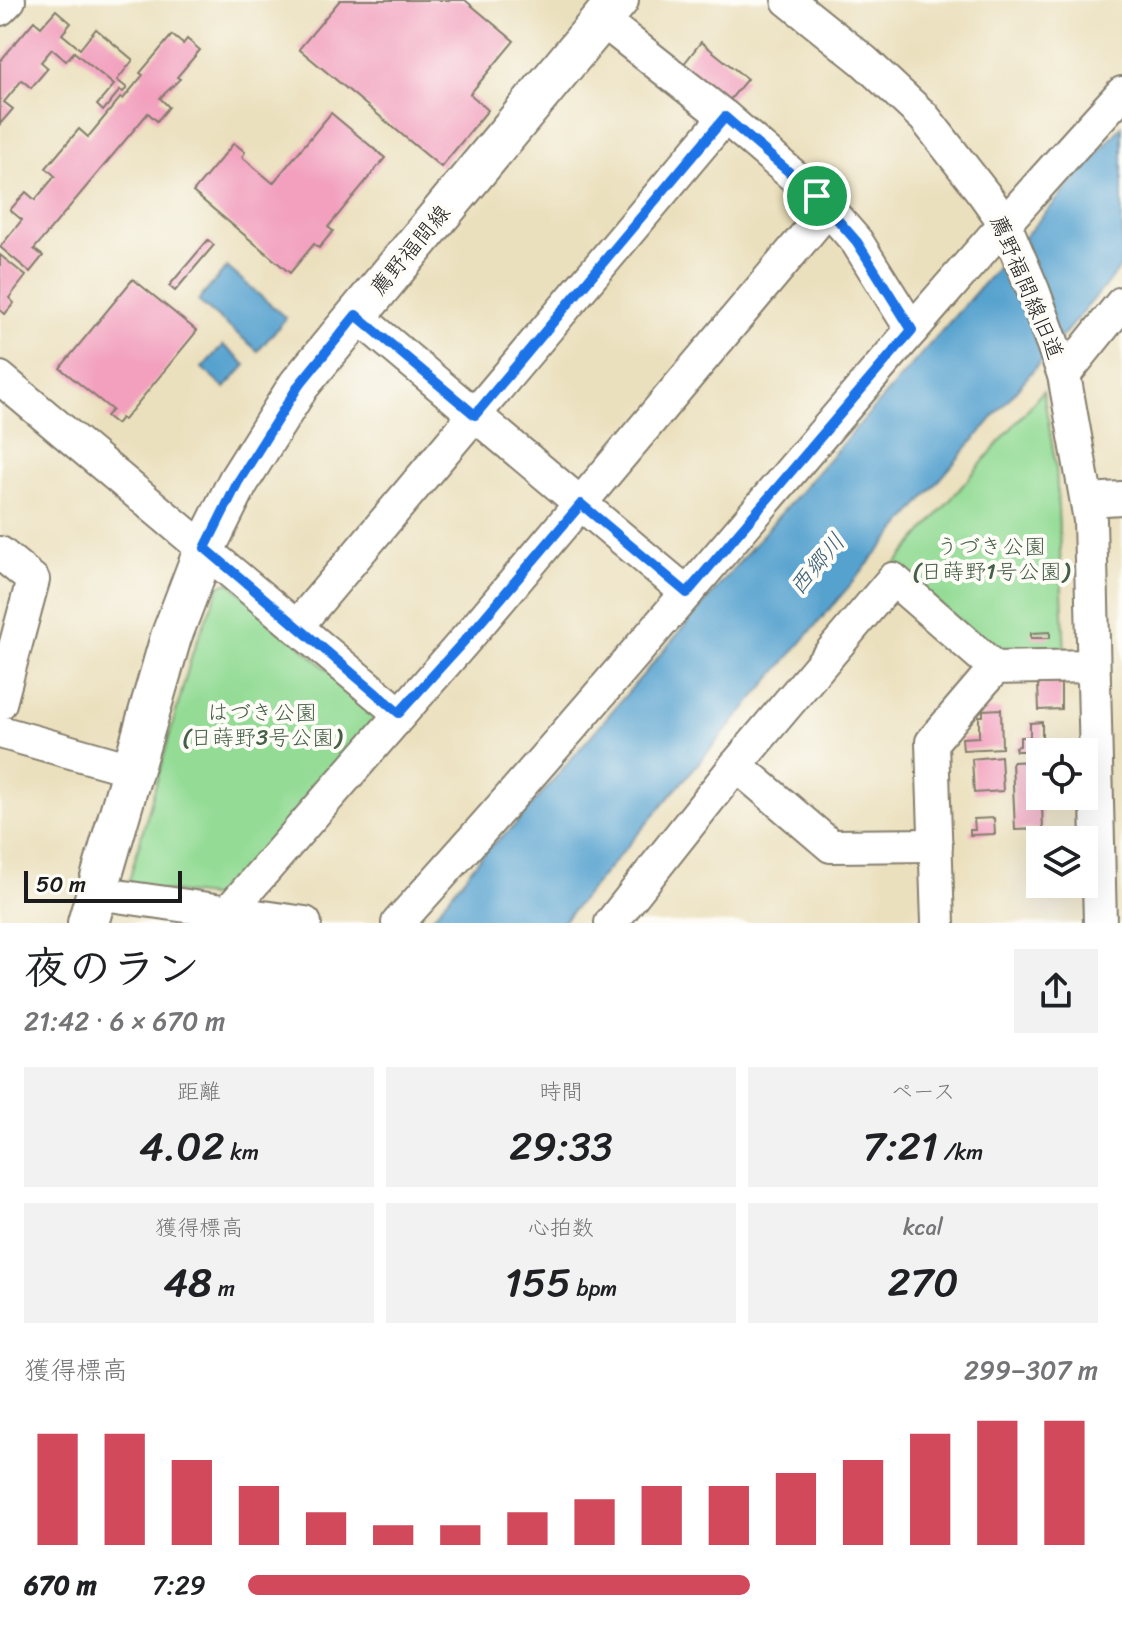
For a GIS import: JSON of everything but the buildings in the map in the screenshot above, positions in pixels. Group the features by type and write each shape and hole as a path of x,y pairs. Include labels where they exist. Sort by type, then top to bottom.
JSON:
{"main road":[{"name":"薦野福間線","path":"92,908 171,637 205,548 238,482 299,385 610,10"}],"street":[{"path":"0,9 9,0"},
{"name":"薦野福間線旧道","path":"788,0 864,61 924,117 1007,229 1060,364 1122,303"},
{"path":"610,10 828,209 857,242 912,330"},
{"path":"398,923 579,721 912,330 1007,229 1122,93"},
{"path":"297,626 725,117"},
{"path":"229,911 474,630 828,209"},
{"path":"356,315 687,593"},
{"path":"1060,364 1088,510 1100,923"},
{"path":"2,385 205,548 399,713"},
{"path":"1088,510 1122,498"},
{"path":"1088,510 1122,518"},
{"path":"0,553 33,580 0,703"},
{"path":"611,923 736,765 893,579 995,668 1092,666"},
{"path":"938,923 932,742 995,668"},
{"path":"0,732 131,769"},
{"path":"736,765 831,846 936,845"},
{"path":"92,908 229,911 305,923"}],"green space":[{"name":"うづき公園 (日蒔野1号公園)","path":"1043,391 1056,467 1065,655 1004,658 894,566"},
{"name":"はづき公園 (日蒔野3号公園)","path":"229,582 384,720 226,898 132,887 129,881 193,651 220,585"}],"water":[{"name":"西郷川","path":"1122,126 1122,266 562,923 428,923 488,848 513,827 777,518"},
{"path":"227,267 286,318 258,351 198,301"},
{"path":"223,345 246,365 225,388 202,368"}],"route":[{"path":"725,117 817,196 857,242 912,330 687,593 581,504 399,713 205,548 238,482 299,385 356,315 475,415 725,117"}]}
